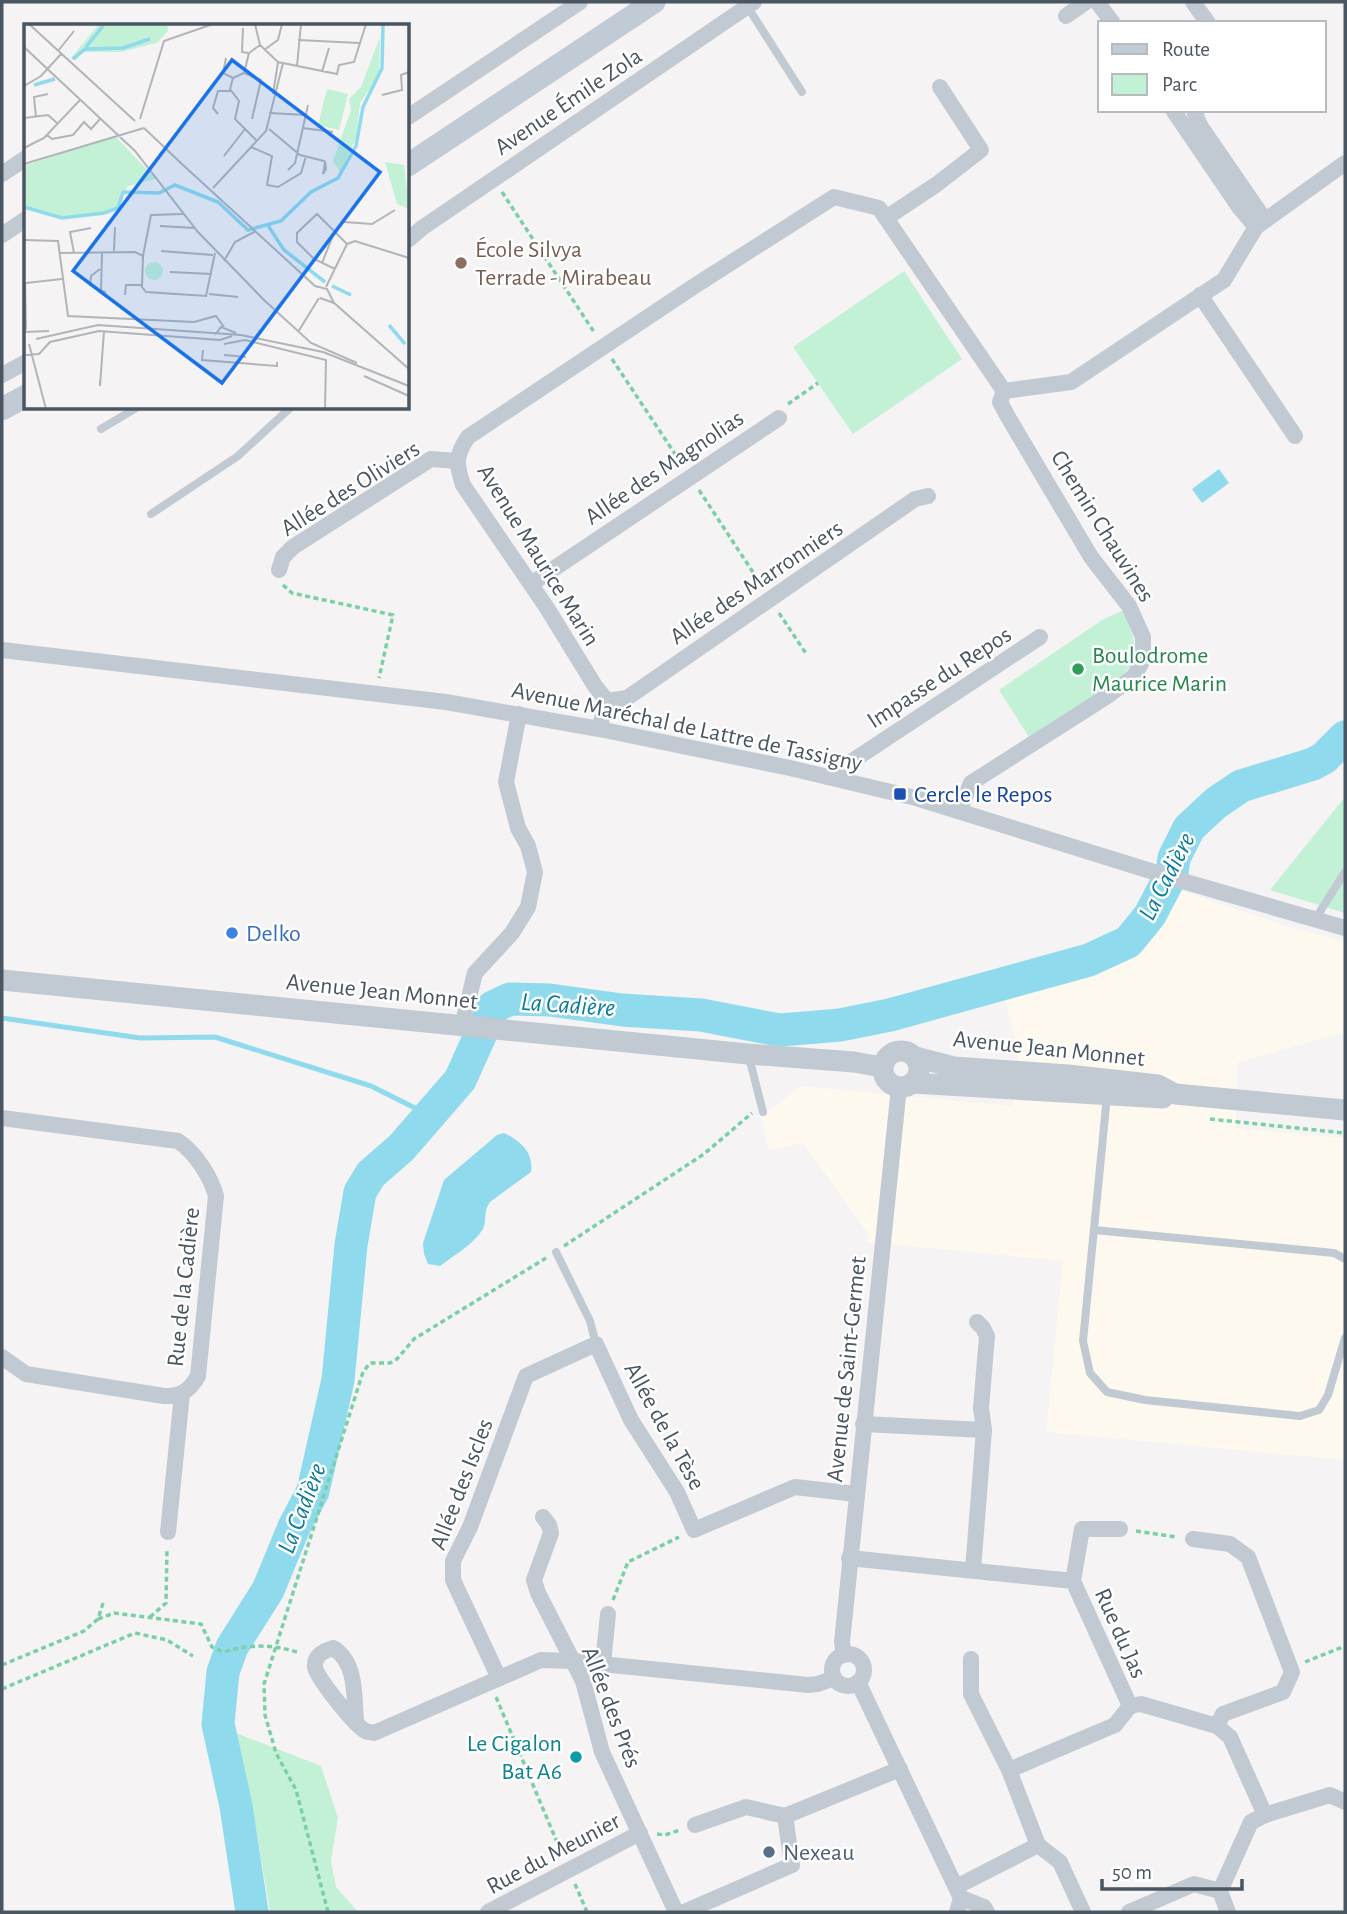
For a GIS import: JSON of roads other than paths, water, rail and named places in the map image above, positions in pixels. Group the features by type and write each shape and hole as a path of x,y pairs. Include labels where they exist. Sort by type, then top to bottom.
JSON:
{"main road":[{"path":"410,164 654,2"},
{"path":"2,409 24,397"}],"street":[{"path":"410,116 580,2"},
{"path":"1066,16 1086,2"},
{"path":"1097,2 1111,21"},
{"path":"1193,2 1207,21"},
{"name":"Avenue Émile Zola","path":"410,239 750,4"},
{"path":"886,218 981,150 940,87"},
{"path":"1174,112 1239,207 1261,223"},
{"path":"1196,112 1201,127 1261,223"},
{"path":"2,174 24,159"},
{"path":"1004,391 1070,382 1224,279 1261,223 1345,163"},
{"name":"Avenue Maurice Marin","path":"607,701 463,485 457,461 460,449 468,437 834,197 879,208 1004,391"},
{"path":"2,235 24,220"},
{"path":"1200,295 1295,436"},
{"path":"2,375 24,363"},
{"name":"Chemin Chauvines","path":"959,811 971,783 1109,695 1134,676 1143,660 1143,637 1129,606 1091,557 1007,417 1000,402 1004,391"},
{"name":"Allée des Magnolias","path":"531,584 779,418"},
{"name":"Allée des Oliviers","path":"279,570 283,557 293,547 431,459 457,461"},
{"name":"Allée des Marronniers","path":"607,701 627,698 915,499 928,496"},
{"name":"Impasse du Repos","path":"828,777 1040,637"},
{"name":"Avenue Maréchal de Lattre de Tassigny","path":"2,650 375,693 519,714 599,729 916,798 1186,883 1345,928"},
{"path":"599,729 607,701"},
{"path":"478,1027 475,973 512,933 528,907 535,872 528,846 518,828 506,782 519,714"},
{"name":"Avenue Jean Monnet","path":"2,980 748,1054 854,1062 882,1067"},
{"path":"896,1051 910,1053 915,1057 919,1070 906,1085 887,1080 882,1067 889,1054 896,1051"},
{"name":"Avenue Jean Monnet","path":"915,1057 954,1067 1068,1075 1158,1085 1175,1094 1345,1110"},
{"name":"Avenue Jean Monnet","path":"906,1085 1160,1099 1175,1094"},
{"name":"Avenue de Saint-Germet","path":"834,1678 833,1663 844,1654 842,1642 863,1424 906,1085"},
{"name":"Rue de la Cadière","path":"2,1118 178,1141 192,1154 213,1186 215,1205 198,1376 192,1386 182,1394 164,1396 26,1374 2,1357"},
{"path":"973,1570 984,1430 981,1408 987,1336 976,1322"},
{"name":"Allée de la Tèse","path":"596,1344 631,1420 677,1492 694,1530 795,1487 856,1494"},
{"name":"Allée des Iscles","path":"495,1680 453,1580 453,1562 470,1527 526,1376 596,1344"},
{"path":"168,1532 182,1394"},
{"path":"863,1424 984,1430"},
{"name":"Allée des Prés","path":"543,1517 550,1525 551,1532 534,1580 538,1593 583,1681 602,1752 676,1912"},
{"path":"1073,1581 1082,1529 1120,1529"},
{"path":"1193,1539 1230,1544 1248,1556 1292,1672 1283,1692 1223,1714 1217,1727 1230,1737 1265,1815"},
{"name":"Rue du Jas","path":"849,1558 1073,1581 1130,1706 1141,1704 1217,1727"},
{"path":"603,1664 608,1614"},
{"path":"356,1721 351,1671 342,1654 333,1648 323,1651 316,1658 315,1668 329,1691 356,1721 365,1731 374,1733 541,1660 808,1685 834,1678 845,1686 858,1682 864,1673 862,1663 855,1656 844,1654"},
{"path":"971,1659 971,1694 1009,1770 1038,1845 1060,1862 1083,1912"},
{"path":"858,1682 958,1899 984,1907 986,1912"},
{"path":"1009,1770 1115,1725 1130,1706"},
{"path":"695,1825 746,1807 785,1816 900,1769"},
{"path":"1228,1912 1220,1891 1251,1822 1330,1795 1345,1802"},
{"path":"684,1912 792,1865 785,1816"},
{"name":"Rue du Meunier","path":"488,1912 639,1833"},
{"path":"958,1899 1038,1845"},
{"path":"1129,1912 1194,1884 1220,1891"}],"lane":[{"path":"750,4 802,92"},
{"path":"101,429 133,410"},
{"path":"151,513 238,456 288,410"},
{"path":"1314,920 1345,872"},
{"path":"748,1054 762,1108"},
{"path":"1107,1095 1083,1341 1090,1373 1107,1392 1145,1400 1300,1416 1319,1410 1328,1395 1345,1338"},
{"path":"1094,1230 1334,1253 1345,1259"},
{"path":"556,1252 590,1321 596,1344"}],"water":[{"path":"1219,469 1229,483 1202,503 1192,489"},
{"path":"504,1133 525,1148 530,1159 531,1172 490,1202 483,1229 469,1245 440,1266 428,1264 423,1243 444,1180 497,1135"}],"waterway":[{"name":"La Cadière","path":"252,1912 236,1806 218,1724 223,1672 232,1647 268,1590 294,1527 313,1491 338,1380 351,1245 360,1192 371,1174 401,1148 460,1080 493,1007 510,999 550,1000 622,1010 701,1015 779,1030 805,1028 840,1025 890,1015 1089,960 1128,942 1138,930 1150,915 1172,873 1174,858 1189,828 1216,803 1241,786 1313,764 1324,758 1345,737"},
{"path":"2,1018 140,1038 215,1037 371,1086 429,1115"}],"place":[{"name":"École Silvya Terrade - Mirabeau","path":"461,263"},
{"name":"Boulodrome Maurice Marin","path":"1078,669"},
{"name":"Cercle le Repos","path":"900,794"},
{"name":"Delko","path":"232,933"},
{"name":"Le Cigalon Bat A6","path":"576,1757"},
{"name":"Nexeau","path":"769,1852"}]}
